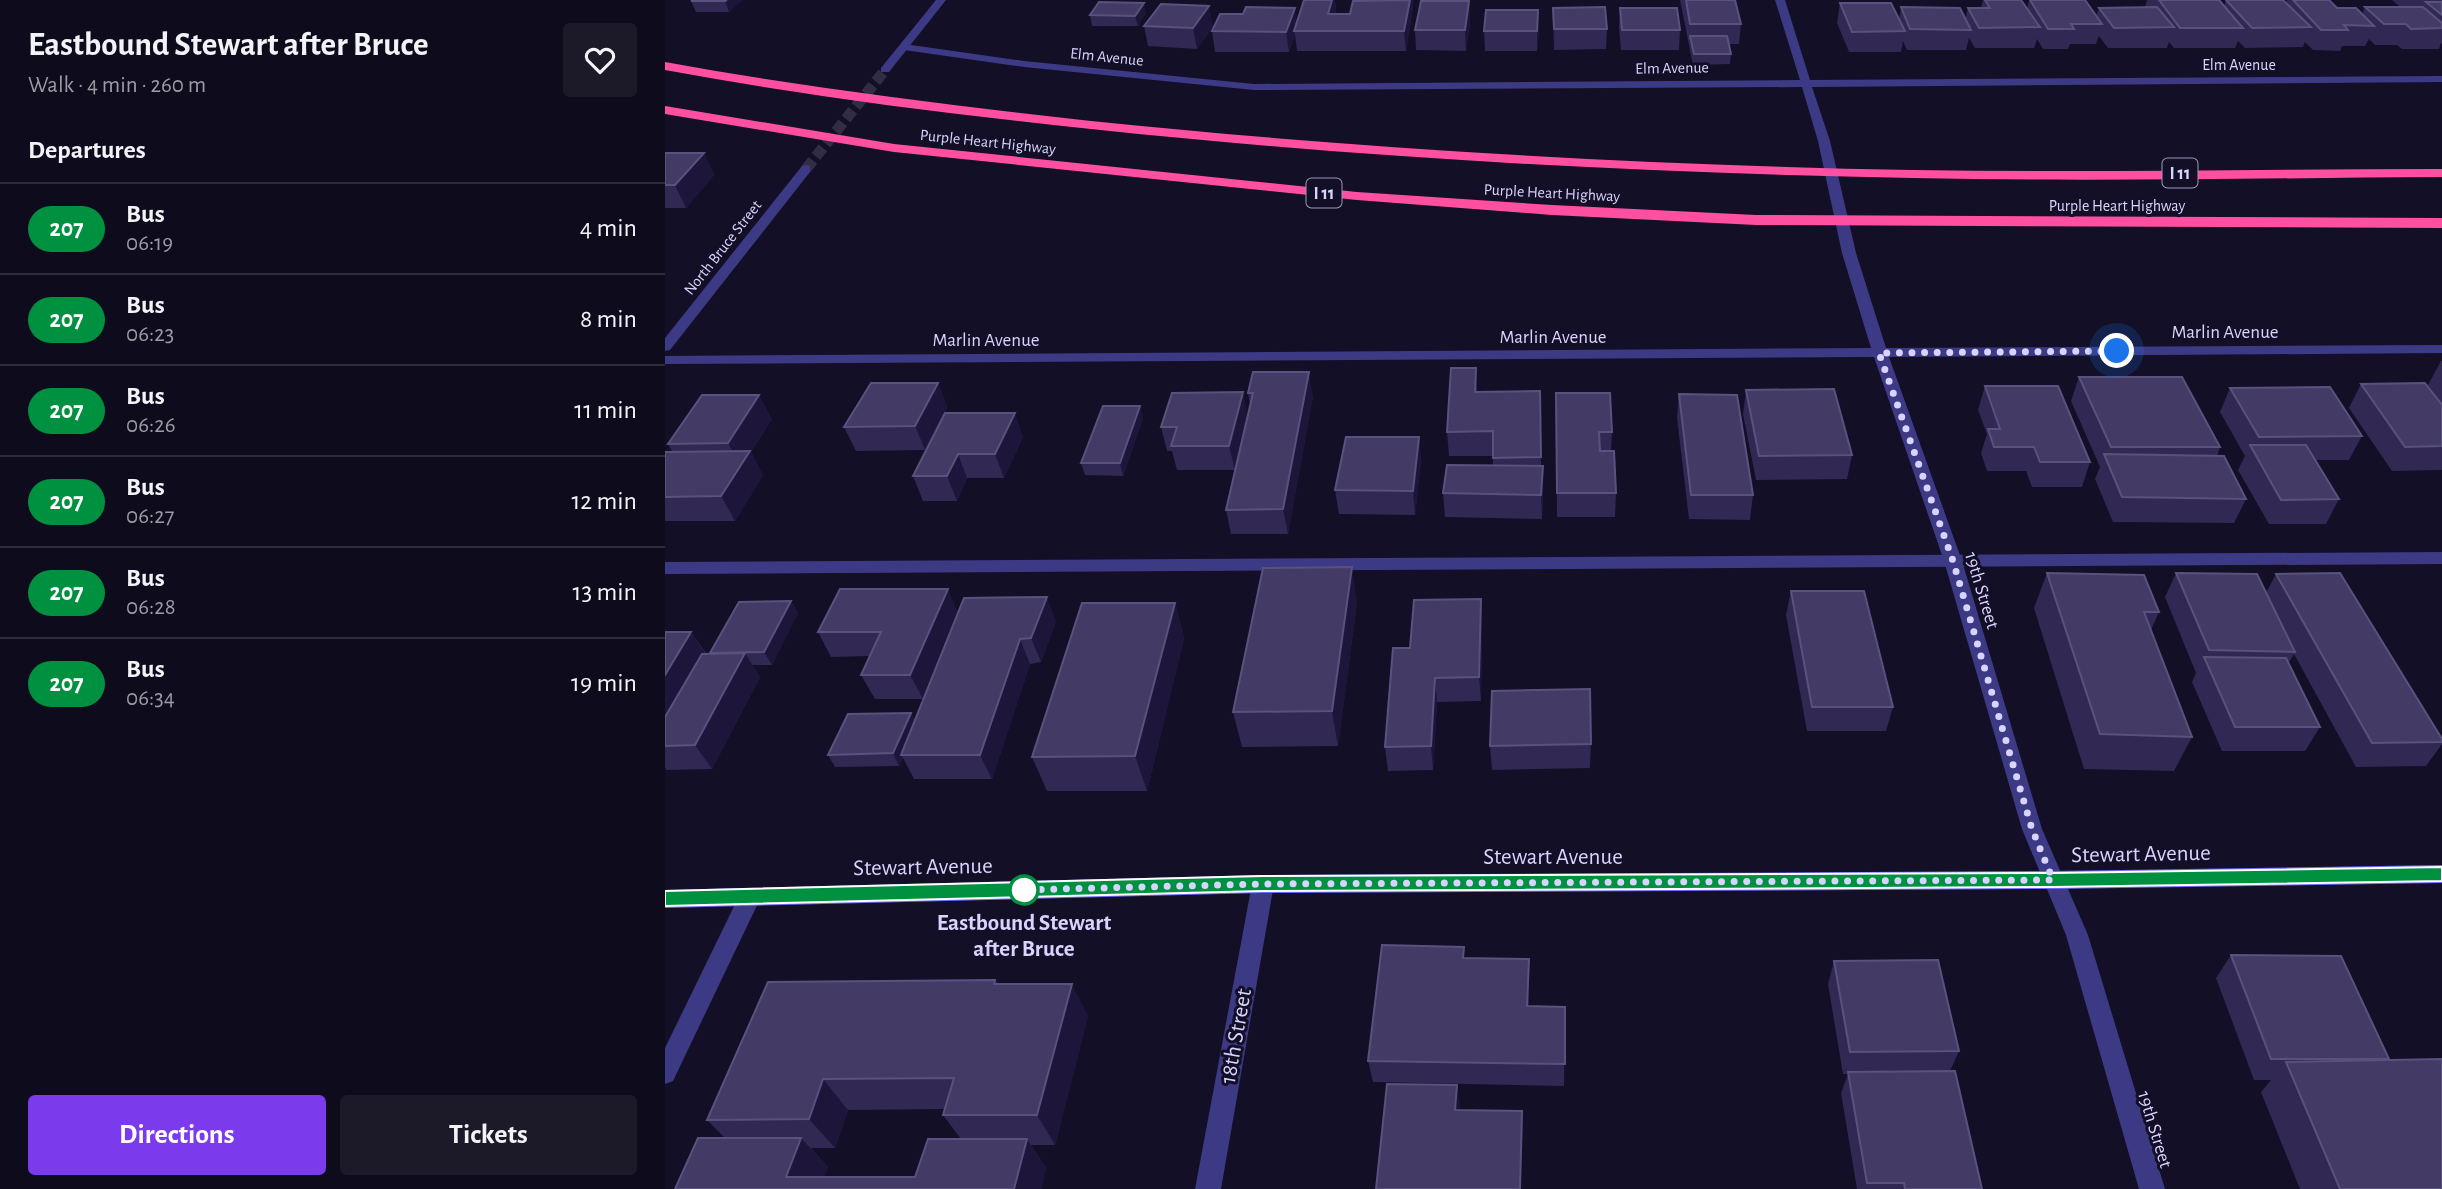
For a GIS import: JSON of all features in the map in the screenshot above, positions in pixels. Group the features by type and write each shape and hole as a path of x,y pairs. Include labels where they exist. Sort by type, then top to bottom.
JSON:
{"highway":[{"name":"Purple Heart Highway","path":"665,66 923,106 1157,132 1363,149 1743,169 1918,174 2442,173"},
{"name":"Purple Heart Highway","path":"665,110 894,148 1357,196 1552,210 1756,220 1938,223 2442,223"}],"main road":[{"name":"Stewart Avenue","path":"665,899 1262,884 2053,880 2442,874"}],"street":[{"path":"885,71 941,0"},
{"name":"19th Street","path":"1780,0 1824,141 1849,253 1879,353 1953,561 2032,829 2077,935 2152,1189"},
{"name":"Elm Avenue","path":"904,47 1024,64 1254,87 1805,81 2442,79"},
{"name":"North Bruce Street","path":"665,347 806,169"},
{"name":"Marlin Avenue","path":"665,360 2442,349"},
{"path":"665,568 2442,558"},
{"name":"18th Street","path":"1208,1189 1262,884"},
{"path":"665,1073 750,897"}],"building":[{"path":"693,0 727,0 691,1"},
{"path":"1304,0 1332,0 1328,14 1350,14 1353,1 1410,0 1404,31 1294,31"},
{"path":"1686,0 1735,0 1741,24 1690,24"},
{"path":"1985,0 2021,0 2040,27 1979,28 1968,8 1990,8"},
{"path":"2030,0 2085,0 2102,24 2071,24 2074,29 2048,29"},
{"path":"2159,0 2219,0 2243,28 2180,28"},
{"path":"2226,0 2283,0 2311,27 2252,28"},
{"path":"2293,0 2329,0 2337,8 2356,8 2374,26 2344,25 2348,30 2321,30"},
{"path":"1421,1 1469,1 1465,30 1415,30"},
{"path":"1099,2 1144,3 1135,16 1090,15"},
{"path":"2426,2 2442,2 2442,15"},
{"path":"1840,3 1891,3 1905,31 1852,32"},
{"path":"1161,4 1209,6 1193,28 1144,26"},
{"path":"1246,7 1295,8 1286,32 1212,31 1220,14 1243,14"},
{"path":"1605,7 1607,29 1554,29 1553,8"},
{"path":"1901,7 1960,8 1971,30 1910,29"},
{"path":"2157,7 2174,27 2114,28 2099,8"},
{"path":"2365,7 2423,7 2442,23 2442,28 2411,29 2406,24 2384,24"},
{"path":"1620,8 1677,8 1680,30 1622,30"},
{"path":"1486,10 1538,10 1537,31 1484,31"},
{"path":"1690,36 1727,36 1731,54 1694,54"},
{"path":"665,153 704,153 675,185 665,185"},
{"path":"1451,368 1476,368 1475,392 1540,391 1541,457 1493,458 1493,431 1447,432"},
{"path":"1253,372 1309,372 1283,509 1226,510 1253,393 1248,393"},
{"path":"2079,377 2182,377 2220,447 2111,447"},
{"path":"871,383 938,383 915,426 844,427"},
{"path":"2425,383 2442,405 2442,446 2405,447 2361,384"},
{"path":"1985,386 2058,386 2090,462 2040,462 2034,447 1994,447 1988,429 2000,429"},
{"path":"2330,387 2362,436 2259,437 2230,388"},
{"path":"1834,389 1852,455 1759,456 1746,390"},
{"path":"1243,392 1229,446 1171,446 1177,427 1161,427 1172,393"},
{"path":"1556,393 1610,393 1612,432 1599,432 1600,451 1614,451 1616,493 1557,493"},
{"path":"1679,394 1737,395 1753,495 1691,495"},
{"path":"702,395 759,395 728,443 668,444"},
{"path":"1103,406 1140,406 1120,463 1081,463"},
{"path":"945,413 1015,413 995,454 958,454 947,476 913,476"},
{"path":"1346,437 1419,437 1413,491 1335,490"},
{"path":"2250,445 2306,445 2339,499 2281,500"},
{"path":"750,451 721,496 665,497 665,452"},
{"path":"2104,454 2224,456 2246,499 2122,497"},
{"path":"1447,465 1543,466 1541,495 1443,493"},
{"path":"1352,567 1332,711 1233,712 1263,568"},
{"path":"2047,573 2144,575 2159,612 2144,612 2192,737 2100,734"},
{"path":"2176,573 2257,574 2295,652 2209,650"},
{"path":"2340,573 2442,742 2372,743 2276,574"},
{"path":"840,589 948,589 910,675 861,675 881,632 818,632"},
{"path":"1791,591 1864,591 1893,707 1812,707"},
{"path":"1047,597 1031,638 1020,639 980,755 901,755 964,598"},
{"path":"1481,599 1479,677 1435,678 1431,746 1385,747 1393,648 1410,648 1414,600"},
{"path":"791,601 764,652 710,653 739,602"},
{"path":"1082,603 1175,603 1135,756 1032,757"},
{"path":"665,632 691,632 665,675"},
{"path":"745,653 695,745 665,746 665,717 702,654"},
{"path":"2204,657 2286,658 2320,727 2235,727"},
{"path":"1590,689 1591,744 1490,746 1492,691"},
{"path":"911,713 893,753 828,755 848,714"},
{"path":"1382,945 1464,947 1463,958 1529,959 1527,1006 1565,1007 1565,1064 1368,1061"},
{"path":"2231,955 2341,956 2389,1059 2271,1059"},
{"path":"1938,960 1959,1051 1850,1052 1834,961"},
{"path":"995,980 994,984 1072,984 1037,1115 943,1115 954,1078 823,1079 809,1119 707,1120 768,982"},
{"path":"2442,1059 2442,1189 2340,1189 2286,1062"},
{"path":"1955,1071 1982,1189 1905,1189 1904,1183 1867,1183 1848,1072"},
{"path":"1387,1084 1457,1085 1455,1110 1522,1111 1520,1189 1376,1189"},
{"path":"698,1138 801,1138 786,1177 915,1177 928,1139 1027,1139 1014,1189 675,1189"}],"tunnel":[{"path":"806,169 885,70"}],"bus line":[{"name":"207","path":"665,899 1262,884 2053,880 2442,874"}],"place":[{"name":"Eastbound Stewart after Bruce","path":"1024,890"}],"route":[{"path":"1024,890 1020,890 1262,884 2053,880 2032,829 1953,561 1879,353 2117,351"}]}
